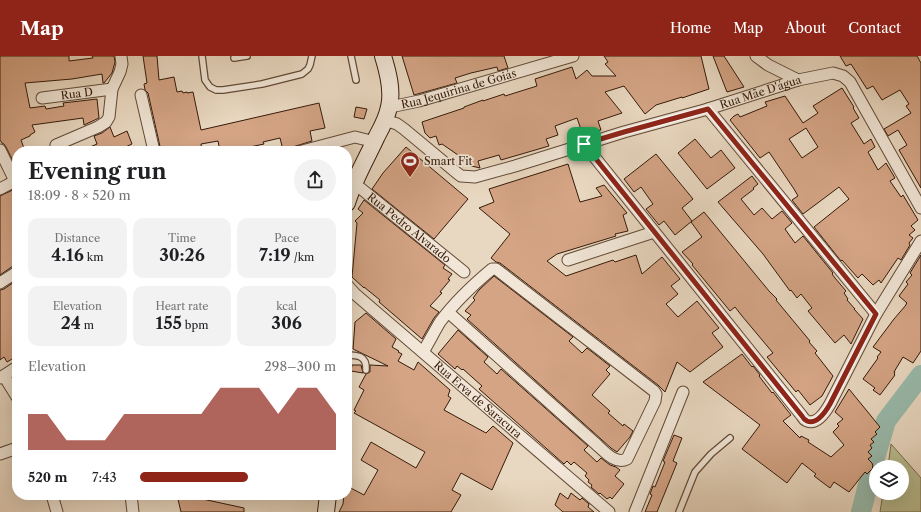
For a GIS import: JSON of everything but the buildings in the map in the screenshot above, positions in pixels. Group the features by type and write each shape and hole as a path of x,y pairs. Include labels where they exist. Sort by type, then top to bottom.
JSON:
{"main road":[{"path":"352,189 387,113 390,92 383,56"},
{"path":"326,512 327,500"}],"street":[{"path":"56,145 106,122 109,117 112,90 122,64 121,56"},
{"name":"Rua Jequirina de Goiás","path":"387,113 419,101 572,56"},
{"path":"756,56 768,65 798,80"},
{"name":"Rua Mãe D'água","path":"387,113 397,124 461,176 475,177 624,132 708,109 798,80 833,73 843,76 850,82 921,208"},
{"name":"Rua D","path":"42,98 112,90"},
{"path":"141,95 153,146"},
{"path":"708,109 876,314"},
{"path":"321,146 355,137 374,142"},
{"path":"584,144 807,421 818,419 824,414 850,368 876,314 921,241"},
{"path":"0,150 12,172"},
{"path":"0,189 12,182"},
{"name":"Rua Pedro Alvarado","path":"354,183 464,272"},
{"path":"568,260 654,232"},
{"path":"423,352 440,323 448,312 454,305 487,272 492,269 496,269 654,391 656,394 655,401 626,459 623,461 618,461 596,444 448,312"},
{"path":"0,283 12,275"},
{"name":"Rua Erva de Saracura","path":"352,291 609,512"},
{"path":"12,370 2,377 12,390"},
{"path":"635,512 683,392"},
{"path":"0,454 12,450"},
{"path":"53,500 57,512"},
{"path":"131,500 133,512"}],"lane":[{"path":"202,56 205,80 210,87 216,90 262,84 302,74 308,69 312,56"},
{"path":"234,58 247,56"},
{"path":"351,56 356,80"},
{"path":"352,356 364,359 366,362 366,370"},
{"path":"678,512 695,472 711,454 730,438"}],"green space":[{"path":"891,444 905,460 889,460"},
{"path":"909,464 921,478 921,512 880,512 882,500 909,500"}],"waterway":[{"path":"861,512 886,421 921,375"}],"place":[{"name":"Smart Fit","path":"410,178"}],"route":[{"path":"708,109 876,314 850,368 824,414 818,419 812,421 807,421 802,416 584,144 708,109"}]}
